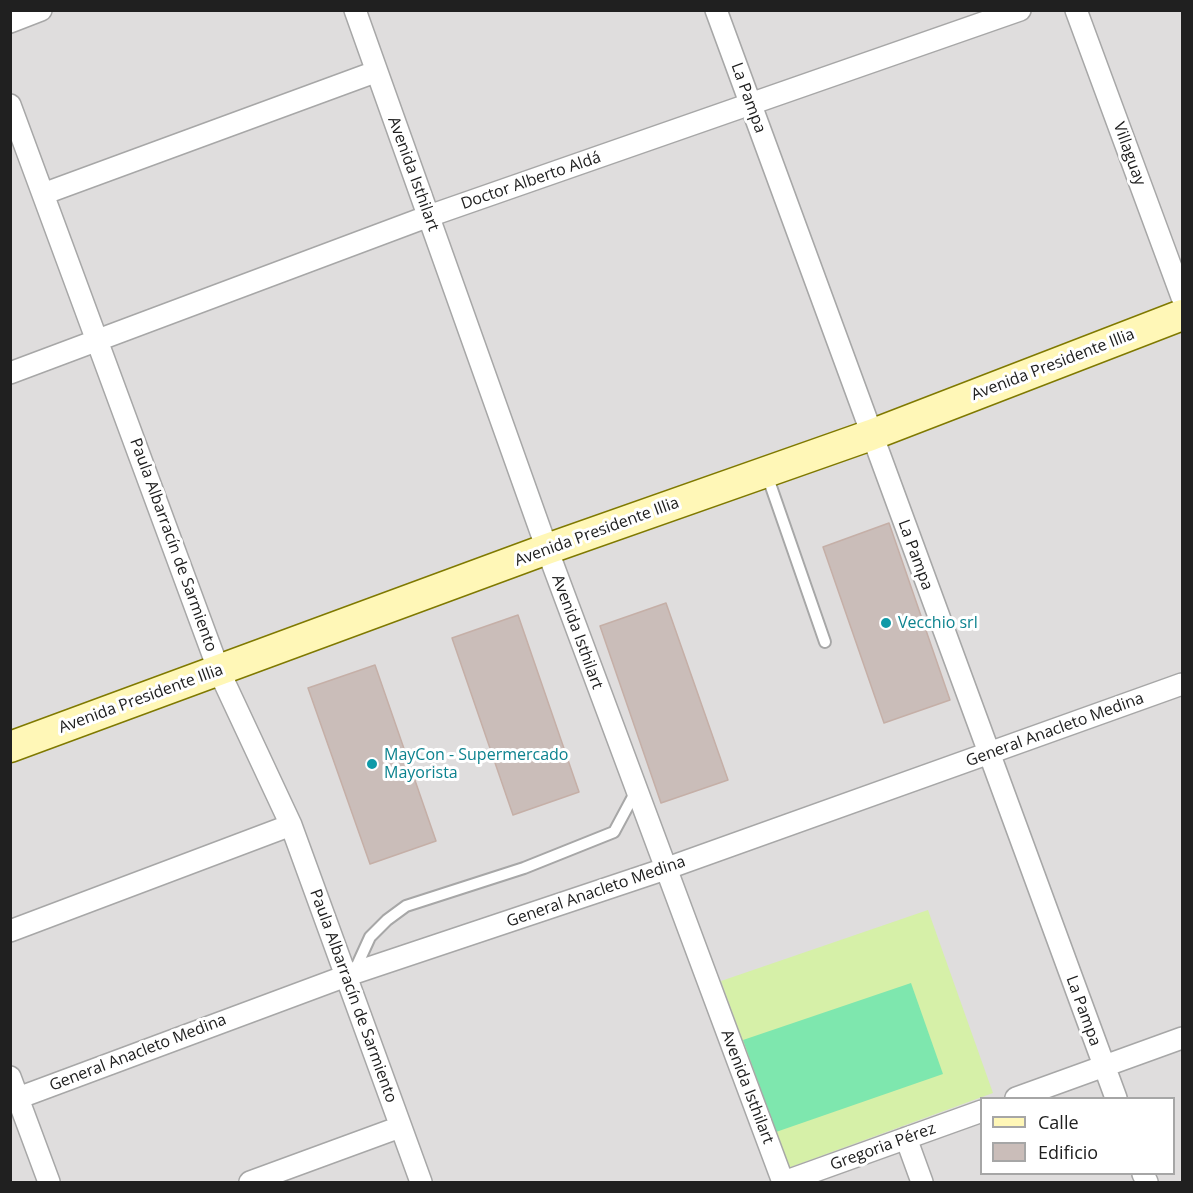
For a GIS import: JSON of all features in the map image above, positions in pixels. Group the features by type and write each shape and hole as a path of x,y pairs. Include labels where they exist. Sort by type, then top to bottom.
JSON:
{"main road":[{"name":"Avenida Presidente Illia","path":"10,747 547,549 871,435 1182,315"}],"street":[{"path":"10,22 41,10"},
{"name":"Avenida Isthilart","path":"355,10 375,72 429,216 547,549 783,1182"},
{"name":"La Pampa","path":"716,10 1116,1097"},
{"name":"Doctor Alberto Aldá","path":"10,373 429,216 751,106 1020,10"},
{"name":"Villaguay","path":"1076,10 1182,297"},
{"path":"43,194 375,72"},
{"name":"Paula Albarracín de Sarmiento","path":"10,105 219,671 291,825 350,974 400,1127 421,1182"},
{"name":"General Anacleto Medina","path":"15,1099 350,974 665,869 1182,684"},
{"path":"10,930 291,825"},
{"path":"1019,1097 1182,1038"},
{"path":"10,1077 15,1099 50,1182"},
{"name":"Gregoria Pérez","path":"783,1182 980,1111"},
{"path":"250,1182 400,1127"},
{"path":"906,1138 922,1182"}],"lane":[{"path":"766,472 825,642"},
{"path":"350,974 370,937 406,906 524,868 614,832 636,791"}],"shaded area":[{"path":"10,11 1182,11 1182,1182 11,1182"}],"green space":[{"path":"928,910 993,1093 788,1168 721,981"},
{"path":"911,983 943,1074 776,1132 743,1040"}],"building":[{"name":"Vecchio srl","path":"889,523 950,700 884,723 823,547"},
{"path":"666,603 728,780 661,803 600,626"},
{"path":"518,615 579,792 513,815 452,638"},
{"name":"MayCon - Supermercado Mayorista","path":"375,665 436,841 370,864 308,688"}],"place":[{"name":"Vecchio srl","path":"886,623"},
{"name":"MayCon - Supermercado Mayorista","path":"372,764"}]}
